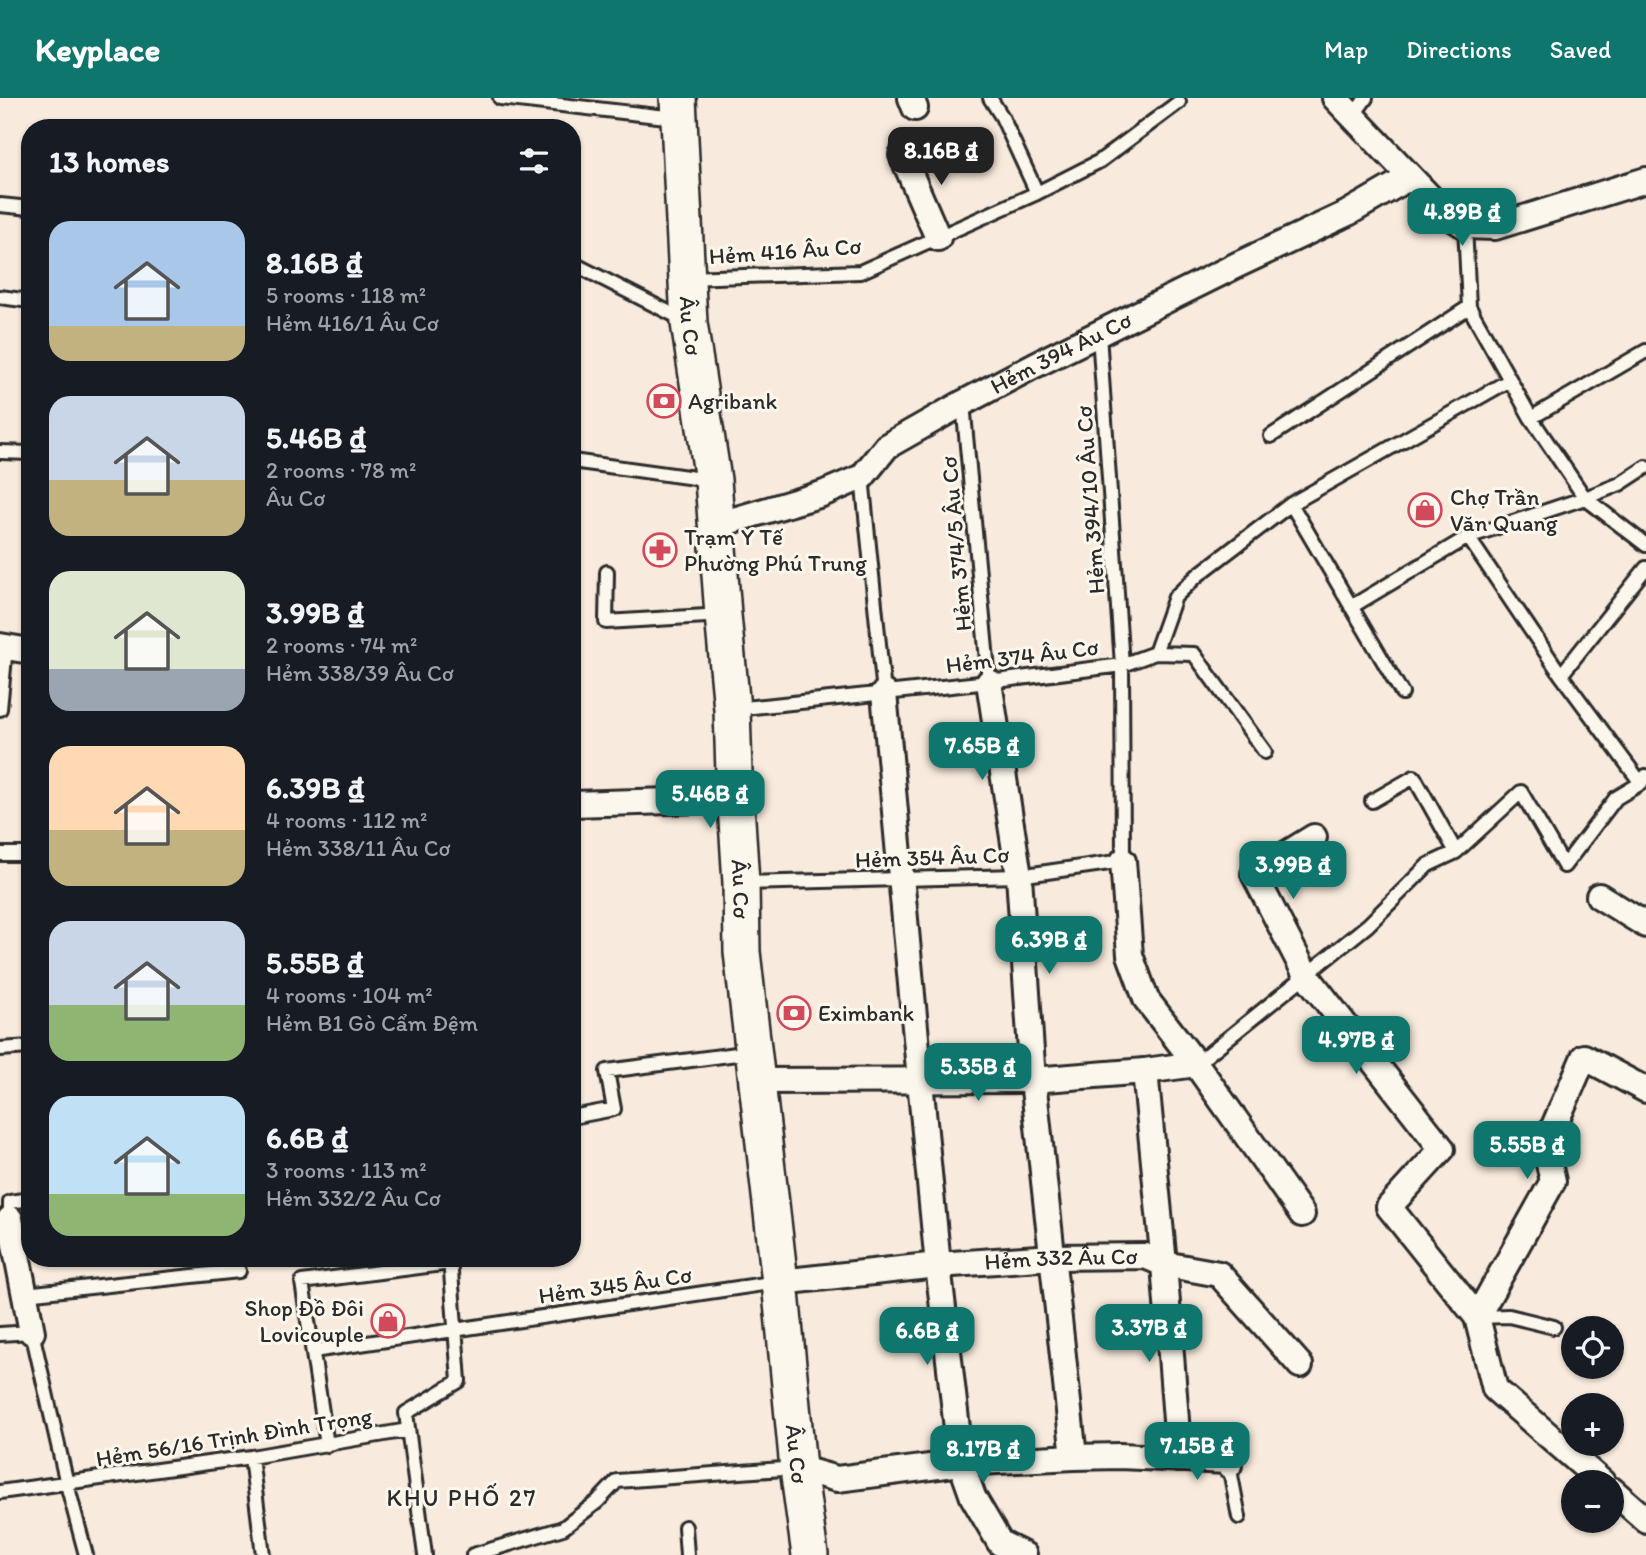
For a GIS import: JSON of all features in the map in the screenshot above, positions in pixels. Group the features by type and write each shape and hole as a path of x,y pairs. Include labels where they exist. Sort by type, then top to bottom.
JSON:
{"main road":[{"name":"Âu Cơ","path":"679,108 689,323 713,480 732,709 742,951 780,1282 798,1468 810,1555"}],"street":[{"path":"1335,98 1359,107 1410,177 1445,213 1465,226 1495,227 1646,180"},
{"path":"902,155 938,238"},
{"name":"Hẻm 394 Âu Cơ","path":"717,525 822,494 862,477 887,446 1035,365 1348,213 1410,177"},
{"path":"989,681 1019,876 1033,1080 1074,1457"},
{"path":"884,693 938,1265 961,1463 972,1497 1000,1543 1024,1555"},
{"path":"581,804 736,799"},
{"path":"1314,837 1254,874 1306,975 1442,1149 1389,1207 1477,1317 1495,1389 1588,1470"},
{"path":"1123,861 1130,955 1146,999 1196,1064 1302,1214"},
{"path":"1599,896 1646,925"},
{"path":"1477,1317 1553,1181 1545,1147 1584,1056 1646,1090"},
{"path":"755,1067 920,1081 1033,1080 1196,1064"},
{"path":"1145,1071 1179,1459"},
{"path":"5,1219 32,1332"},
{"name":"Hẻm 332 Âu Cơ","path":"780,1282 938,1265 1053,1257 1145,1256 1164,1264 1219,1274 1300,1364"},
{"path":"798,1468 837,1479 961,1463 1074,1457 1120,1456 1228,1461 1229,1465"},
{"path":"1624,1501 1646,1520"}],"lane":[{"path":"500,98 679,108"},
{"path":"990,98 1002,117 1037,193"},
{"name":"Hẻm 416 Âu Cơ","path":"687,278 860,272 1037,193 1100,161 1179,102"},
{"path":"0,205 21,207"},
{"path":"1465,226 1469,307 1531,418 1585,498 1646,545"},
{"path":"581,268 689,323"},
{"path":"0,297 21,300"},
{"path":"1271,436 1469,307"},
{"name":"Hẻm 394/10 Âu Cơ","path":"1099,334 1122,664 1123,861"},
{"path":"1531,418 1646,351"},
{"path":"1155,653 1175,597 1198,575 1291,504 1510,380"},
{"name":"Hẻm 374/5 Âu Cơ","path":"964,404 989,681"},
{"path":"0,452 21,453"},
{"path":"581,462 713,480"},
{"path":"1351,607 1468,537 1585,498 1620,484 1646,467"},
{"path":"862,477 884,693"},
{"path":"1291,504 1402,693"},
{"path":"1196,1064 1368,925 1429,865 1456,852 1521,792 1564,866 1616,798 1643,779 1562,675 1468,537"},
{"path":"1562,675 1646,568"},
{"path":"607,572 606,622 723,615"},
{"path":"0,709 12,648"},
{"name":"Hẻm 374 Âu Cơ","path":"732,709 1122,664 1155,653 1194,654 1265,752"},
{"path":"1372,801 1413,777 1456,852"},
{"path":"0,854 21,854"},
{"name":"Hẻm 354 Âu Cơ","path":"741,883 1019,876 1123,861"},
{"path":"0,1049 21,1048"},
{"path":"581,1115 614,1109 607,1071 755,1067"},
{"path":"5,1219 10,1202 21,1200"},
{"path":"327,1445 302,1282 408,1267"},
{"path":"425,1555 407,1413 459,1381 450,1267"},
{"path":"25,1294 239,1272"},
{"name":"Hẻm 345 Âu Cơ","path":"313,1351 780,1282"},
{"path":"1477,1317 1509,1316 1553,1327"},
{"path":"0,1335 32,1332 86,1555"},
{"name":"Hẻm 56/16 Trịnh Đình Trọng","path":"0,1492 251,1457 408,1430"},
{"path":"251,1457 263,1555"},
{"path":"1229,1465 1239,1517"},
{"path":"472,1555 563,1528 597,1502 617,1481 798,1468"},
{"path":"685,1527 687,1555"}],"place":[{"name":"Agribank","path":"664,401"},
{"name":"Chợ Trần Văn Quang","path":"1425,510"},
{"name":"Trạm Y Tế Phường Phú Trung","path":"660,550"},
{"name":"Eximbank","path":"794,1013"},
{"name":"Shop Đồ Đôi Lovicouple","path":"388,1321"}],"district":[{"name":"KHU PHỐ 27","path":"462,1497"}]}
